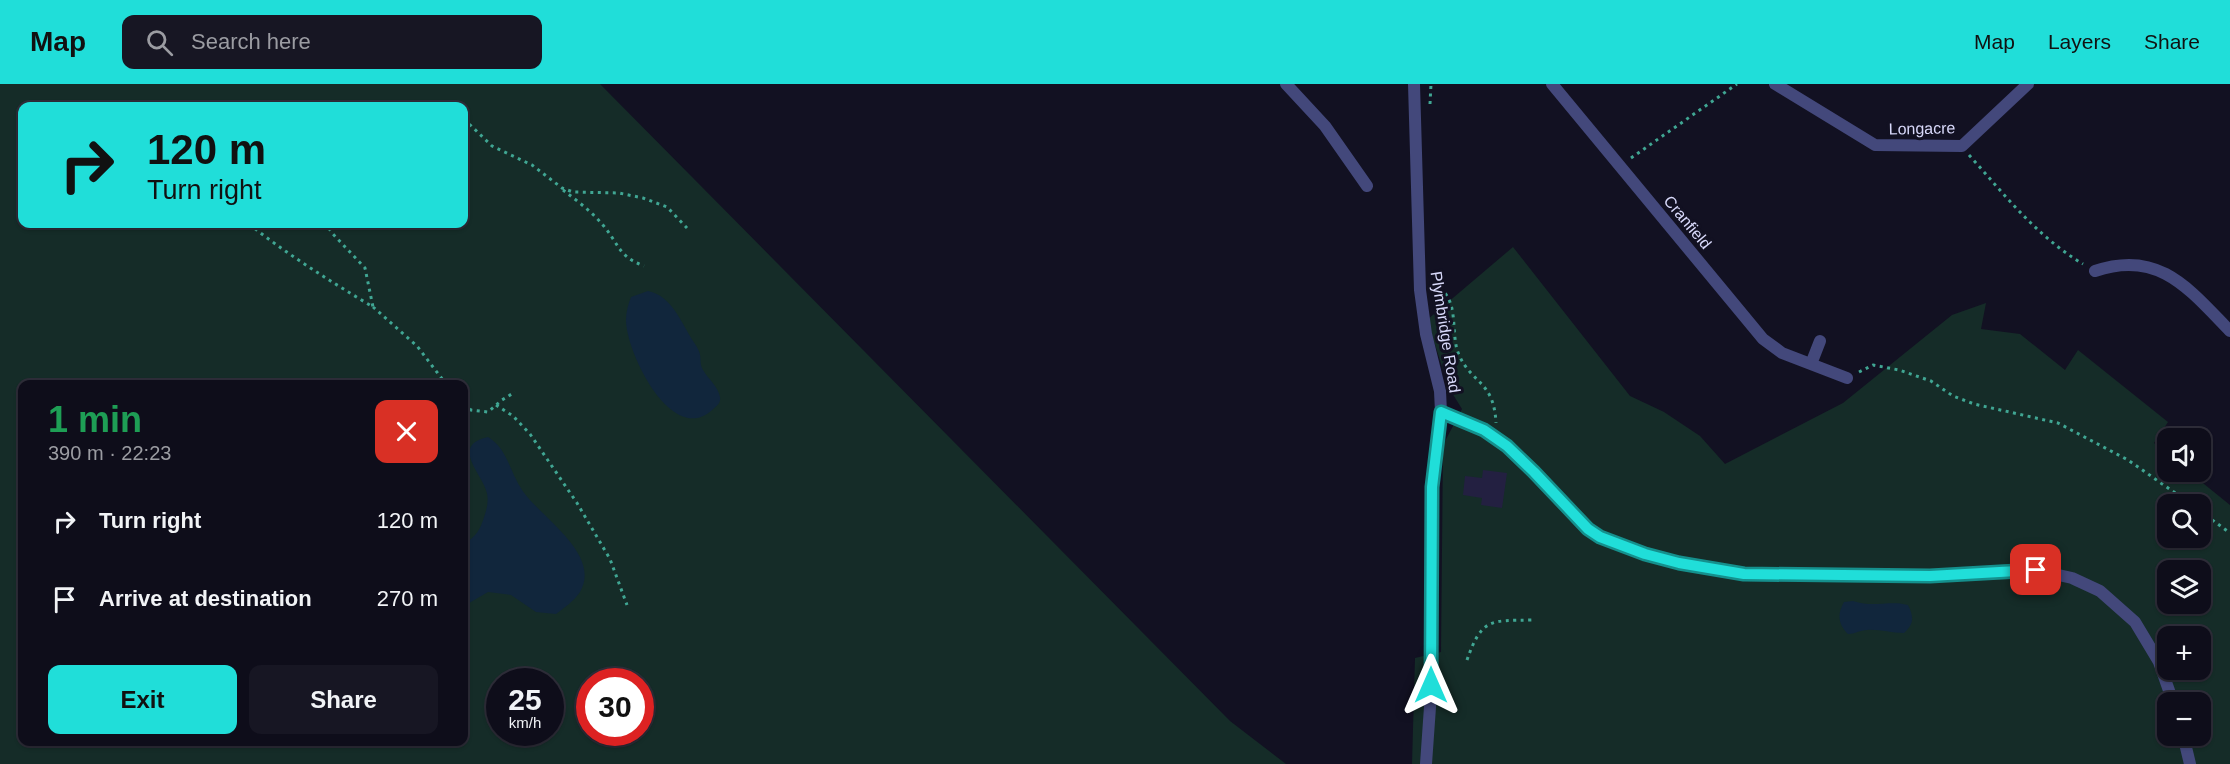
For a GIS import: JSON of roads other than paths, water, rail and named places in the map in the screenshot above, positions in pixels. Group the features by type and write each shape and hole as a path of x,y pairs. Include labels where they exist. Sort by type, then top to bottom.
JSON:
{"street":[{"path":"1286,84 1325,126 1367,186"},
{"name":"Plymbridge Road","path":"1414,84 1419,282 1426,334 1440,391 1441,412 1432,487 1430,707 1426,764"},
{"name":"Cranfield","path":"1552,84 1763,339 1782,353 1847,378"},
{"name":"Longacre","path":"1775,84 1875,145 1962,146 2028,84"},
{"path":"2095,271 2109,266 2140,264 2167,274 2190,290 2230,331"},
{"path":"1811,364 1820,341"},
{"path":"1441,412 1484,430 1507,446 1588,529 1600,537 1645,554 1679,563 1744,574 1930,576 2036,570 2072,578 2100,591 2135,622 2159,662 2170,692"},
{"path":"2186,746 2190,764"}],"water":[{"path":"648,291 664,299 676,312 698,348 703,370 719,393 718,405 696,418 681,416 667,406 642,372 634,352 628,334 627,309 631,297"},
{"path":"488,437 500,447 522,490 566,537 583,564 585,578 580,592 556,614 536,612 511,595 488,592 468,604 468,540 479,530 488,502 486,490 471,460 471,446"},
{"path":"1844,602 1868,604 1908,605 1912,617 1910,627 1904,633 1864,630 1848,634 1840,623 1840,611"}]}
